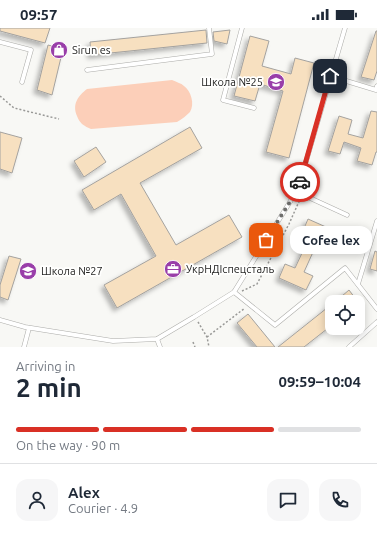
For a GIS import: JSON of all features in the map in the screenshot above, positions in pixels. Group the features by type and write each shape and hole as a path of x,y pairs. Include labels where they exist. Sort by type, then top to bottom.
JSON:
{"lane":[{"path":"87,70 212,54 209,28"},
{"path":"242,28 223,100 254,108"},
{"path":"0,320 28,328 113,341 157,339 234,292 298,189 345,28"},
{"path":"0,42 31,50 22,82"},
{"path":"330,76 376,90 377,86"},
{"path":"299,184 310,198 347,215"},
{"path":"358,284 377,221"},
{"path":"234,292 275,325 345,268 377,308"},
{"path":"349,347 377,322"},
{"path":"24,347 28,328"},
{"path":"157,339 160,347"}],"path":[{"path":"0,96 14,108 59,119"},
{"path":"207,337 250,304"},
{"path":"194,317 207,337 209,347"},
{"path":"193,342 195,347"}],"shaded area":[{"path":"172,80 186,88 190,94 192,102 190,112 177,122 91,129 82,124 77,117 75,108 77,101 81,94 87,89"}],"building":[{"path":"0,28 50,28 45,43 0,31"},
{"path":"206,30 207,43 91,55 90,42"},
{"path":"230,30 227,44 214,41 213,32"},
{"path":"376,31 377,71 374,80 361,77"},
{"path":"250,36 269,41 262,66 291,74 295,58 314,63 289,158 266,152 283,91 260,84 255,101 234,96"},
{"path":"48,45 63,49 52,95 37,90"},
{"path":"371,111 377,112 377,152 372,165 357,161 361,148 344,142 340,154 328,151 339,116 352,120 348,134 363,138"},
{"path":"190,127 202,148 140,183 176,245 229,215 242,237 117,308 104,285 156,256 121,194 94,210 82,190"},
{"path":"0,132 22,138 12,173 0,169"},
{"path":"96,147 106,162 84,177 74,161"},
{"path":"308,219 335,231 329,245 318,241 304,272 313,276 306,290 279,278 285,264 295,268 310,236 302,233"},
{"path":"375,251 377,252 377,271 370,269"},
{"path":"9,256 21,259 8,300 0,297 0,285"},
{"path":"349,290 353,295 343,295"},
{"path":"325,310 325,330 304,347 278,347"},
{"path":"248,314 275,347 257,347 237,323"}],"way so far":[{"path":"266,240 298,189 300,182"}],"place":[{"name":"Sirun es","path":"59,50"},
{"name":"Школа №25","path":"276,82"},
{"name":"Cofee lex","path":"266,240"},
{"name":"УкрНДІспецсталь","path":"173,269"},
{"name":"Школа №27","path":"28,271"}],"route":[{"path":"300,182 330,76"}]}
